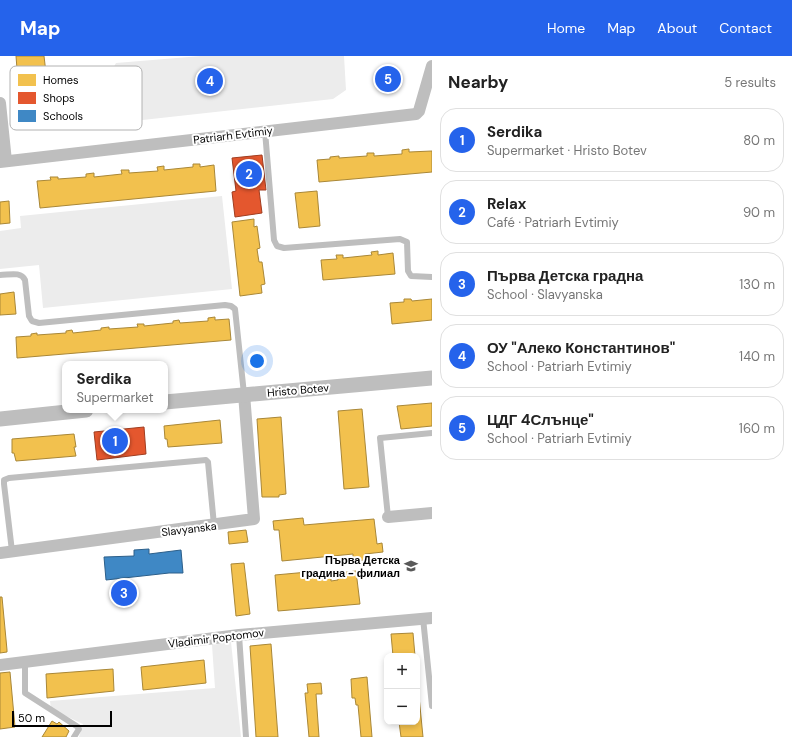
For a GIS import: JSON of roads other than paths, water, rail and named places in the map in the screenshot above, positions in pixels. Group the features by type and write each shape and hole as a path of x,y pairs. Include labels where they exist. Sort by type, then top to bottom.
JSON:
{"street":[{"name":"Patriarh Evtimiy","path":"3,161 416,114 419,111 432,66"},
{"path":"0,103 3,161"},
{"name":"Hristo Botev","path":"168,402 432,378"},
{"name":"Slavyanska","path":"0,553 214,526 254,519 244,394"},
{"path":"0,418 62,412"},
{"path":"388,517 432,513"},
{"name":"Vladimir Poptomov","path":"0,665 239,635 428,618"}],"lane":[{"path":"265,131 274,240 277,246 284,248 400,239 407,242 408,271 411,276 432,277"},
{"path":"0,276 20,274 23,276 25,280 29,316 32,321 39,323 225,305 231,306 235,309 244,394"},
{"path":"388,517 380,438 432,433"},
{"path":"12,551 4,484 4,480 9,478 206,460 208,462 214,526"},
{"path":"428,618 432,706"},
{"path":"239,635 246,737"},
{"path":"25,662 25,693 78,727 79,728 74,737"}],"place":[{"name":"ЦДГ 4Слънце\"","path":"388,79"},
{"name":"ОУ \"Алеко Константинов\"","path":"210,81"},
{"name":"Relax","path":"249,174"},
{"name":"Serdika","path":"115,441"},
{"name":"Първа Детска градина - филиал","path":"411,566"},
{"name":"Първа Детска градна","path":"124,593"}]}
